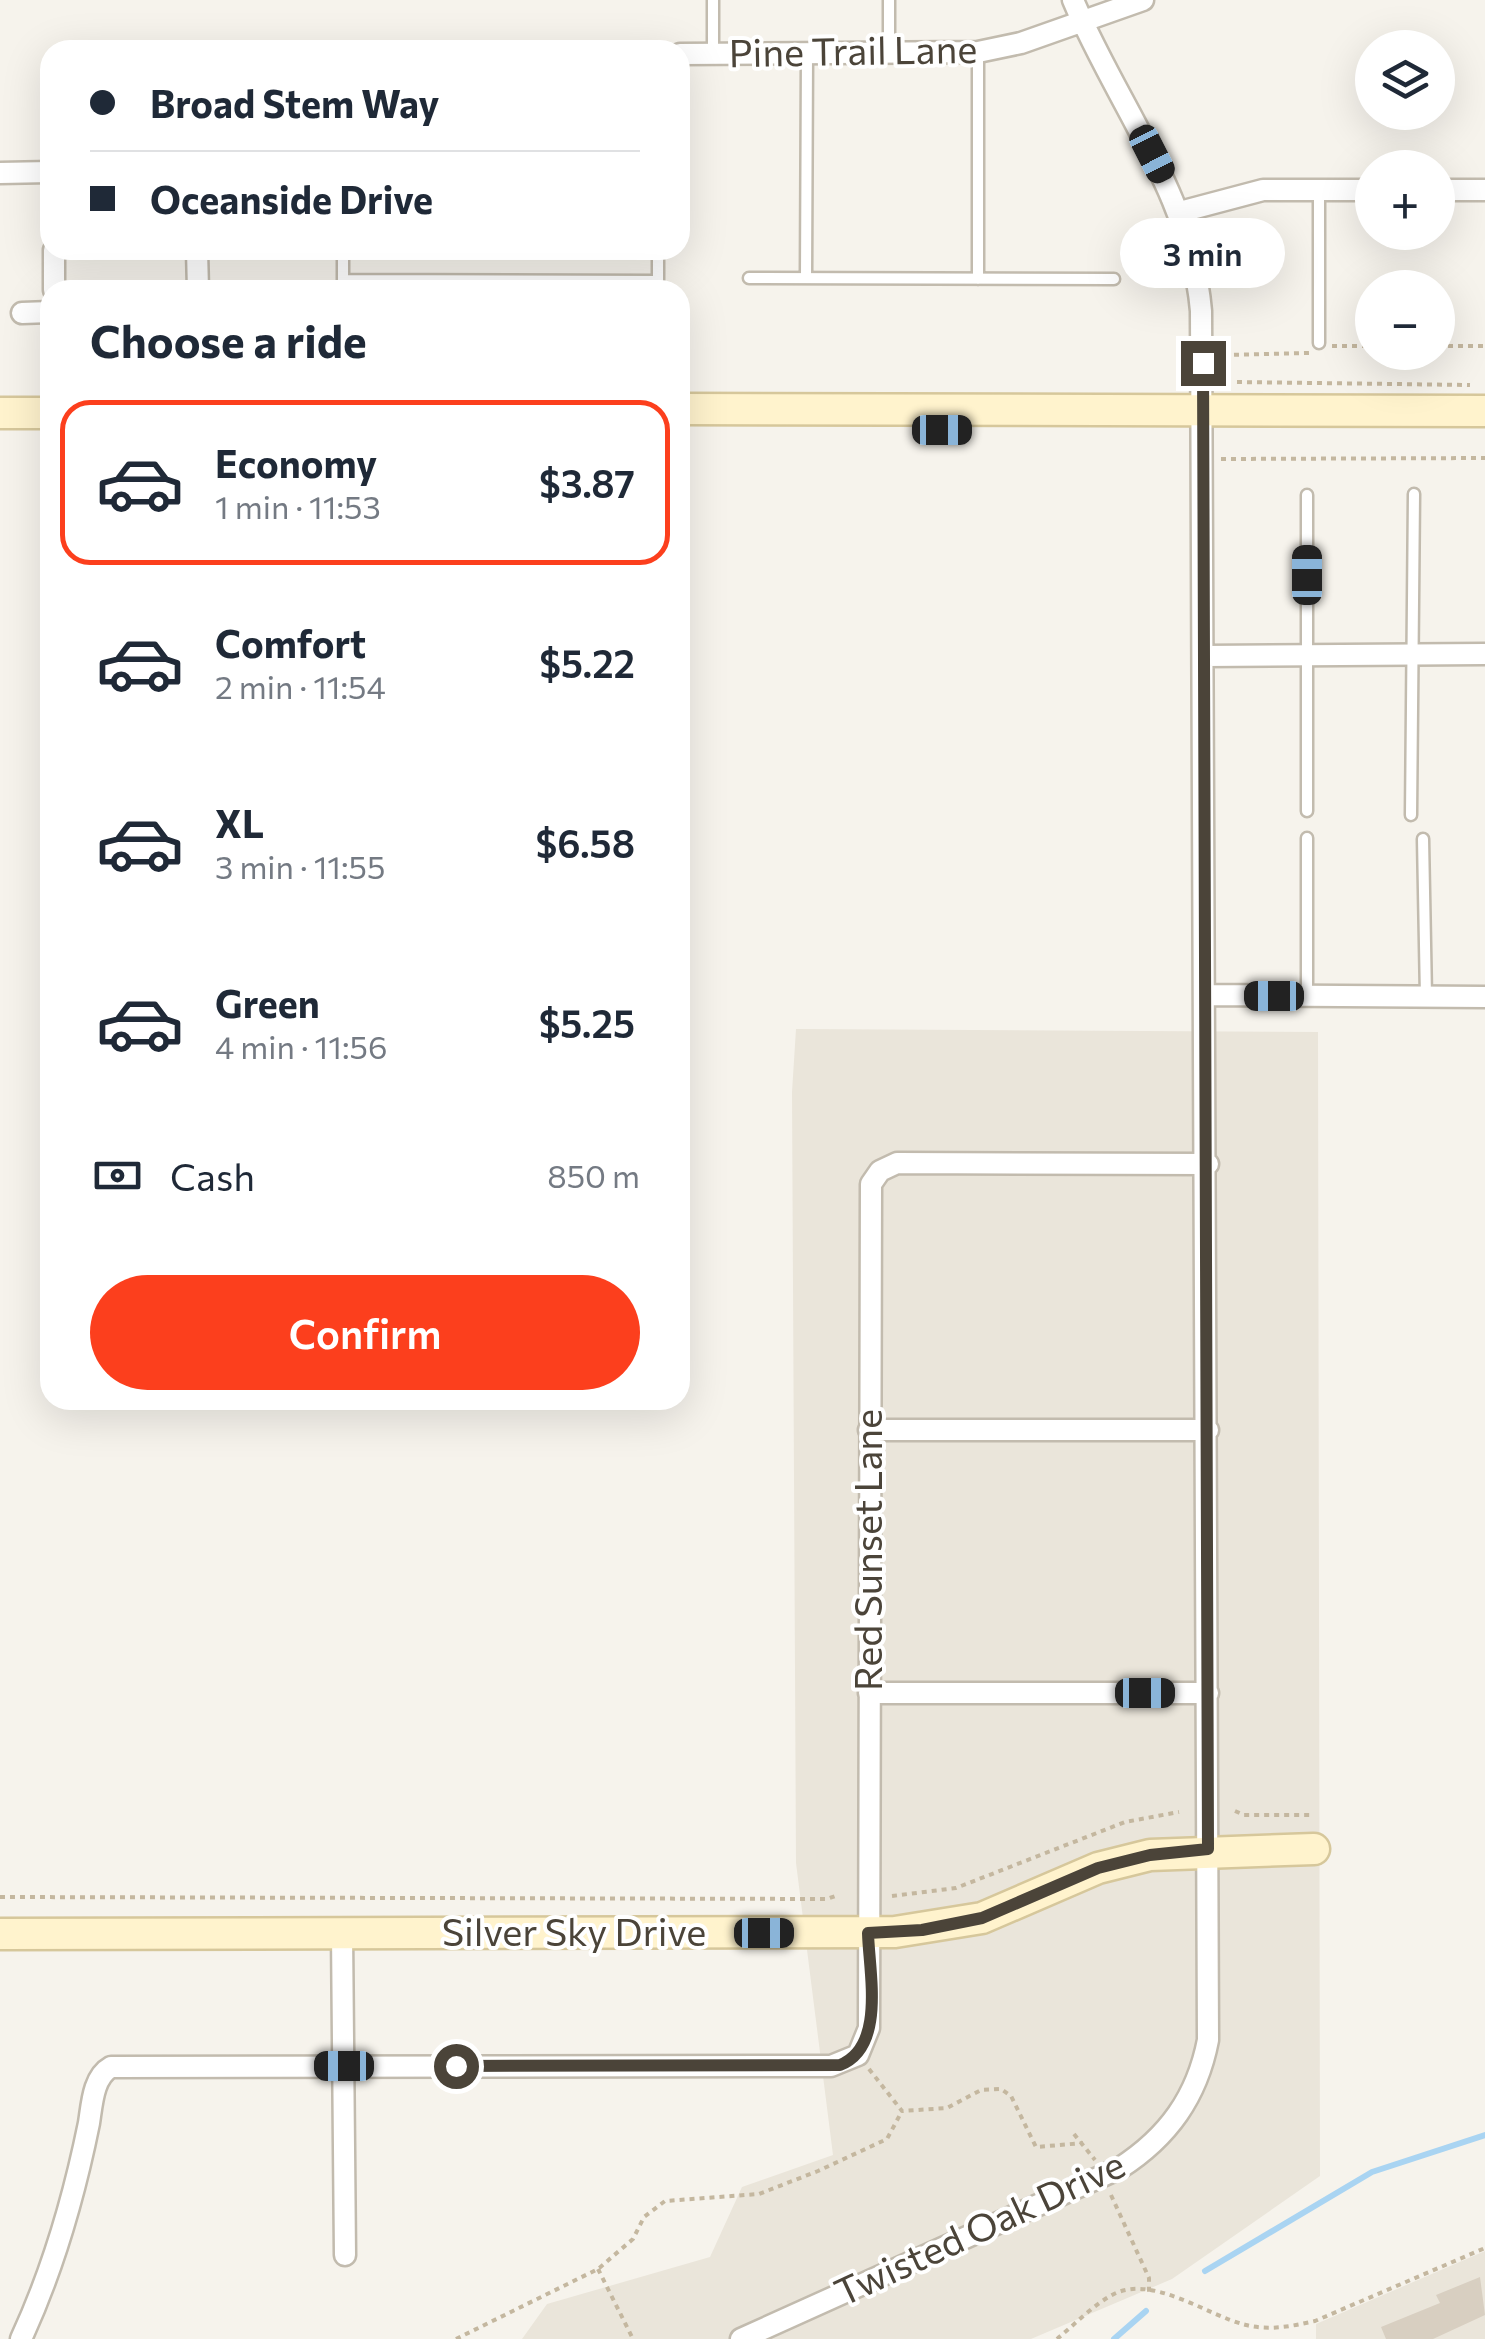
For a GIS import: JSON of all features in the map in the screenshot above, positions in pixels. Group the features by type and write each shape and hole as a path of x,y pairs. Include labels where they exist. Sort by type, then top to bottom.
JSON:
{"street":[{"name":"Twisted Oak Drive","path":"741,2339 1120,2168 1156,2142 1192,2092 1208,2040 1205,656 1212,464 1203,421 1199,286 1180,212 1073,0"},
{"name":"Pine Trail Lane","path":"690,54 978,52 1021,43 1143,0"},
{"path":"0,173 40,172"},
{"path":"1180,212 1248,192 1355,190"},
{"path":"1455,190 1485,190"},
{"path":"22,313 40,312"},
{"path":"690,409 1485,432"},
{"path":"690,430 1203,421 1485,411"},
{"path":"0,413 40,413"},
{"path":"1205,656 1485,654"},
{"path":"1207,996 1485,997"},
{"name":"Red Sunset Lane","path":"858,2055 869,2028 869,1192 880,1171 906,1162 1208,1164"},
{"path":"869,1430 1208,1430"},
{"path":"869,1693 1208,1693"},
{"name":"Silver Sky Drive","path":"0,1934 868,1933 968,1922 1098,1868 1150,1855 1208,1849 1314,1849"},
{"path":"342,1934 345,2255"},
{"path":"22,2339 55,2253 79,2172 98,2080 104,2070 126,2066 831,2066 858,2055"}],"lane":[{"path":"713,0 713,54"},
{"path":"889,0 889,54"},
{"path":"978,52 978,279"},
{"path":"806,278 807,54"},
{"path":"1319,190 1319,345"},
{"path":"749,278 1114,279"},
{"path":"1411,815 1414,494"},
{"path":"1307,495 1307,812"},
{"path":"1307,838 1307,996"},
{"path":"1423,839 1426,997"}],"path":[{"path":"1224,355 1309,356 1319,345 1355,346"},
{"path":"1455,346 1485,346"},
{"path":"1237,382 1485,385"},
{"path":"1212,464 1485,458"},
{"path":"1235,1811 1244,1816 1313,1815"},
{"path":"892,1896 956,1888 1126,1822 1180,1812"},
{"path":"0,1897 827,1899 838,1894"},
{"path":"858,2055 902,2111"},
{"path":"902,2111 947,2108 981,2090 1001,2089 1012,2096 1036,2147 1083,2142"},
{"path":"456,2339 598,2269 633,2239 644,2217 665,2201 759,2194 887,2140 902,2111"},
{"path":"1074,2134 1095,2160"},
{"path":"1108,2189 1149,2278 1150,2292"},
{"path":"1057,2339 1114,2293 1150,2292 1246,2325 1289,2327 1316,2320 1485,2248"},
{"path":"598,2269 633,2339"}],"shaded area":[{"path":"796,1029 1318,1032 1320,2176 1172,2279 1031,2339 522,2339 547,2304 710,2257 742,2187 833,2155 796,1863 792,1092"},
{"path":"1485,2251 1485,2339 1316,2339 1316,2324"}],"building":[{"path":"1480,2277 1485,2315 1433,2339 1386,2339 1381,2327 1440,2303 1436,2295"}],"waterway":[{"path":"1205,2271 1372,2172 1485,2135"},
{"path":"1114,2339 1146,2311"}],"route":[{"path":"456,2066 840,2065 858,2055 868,2038 868,1933 922,1930 982,1918 1120,1861 1208,1849 1203,363"}]}
